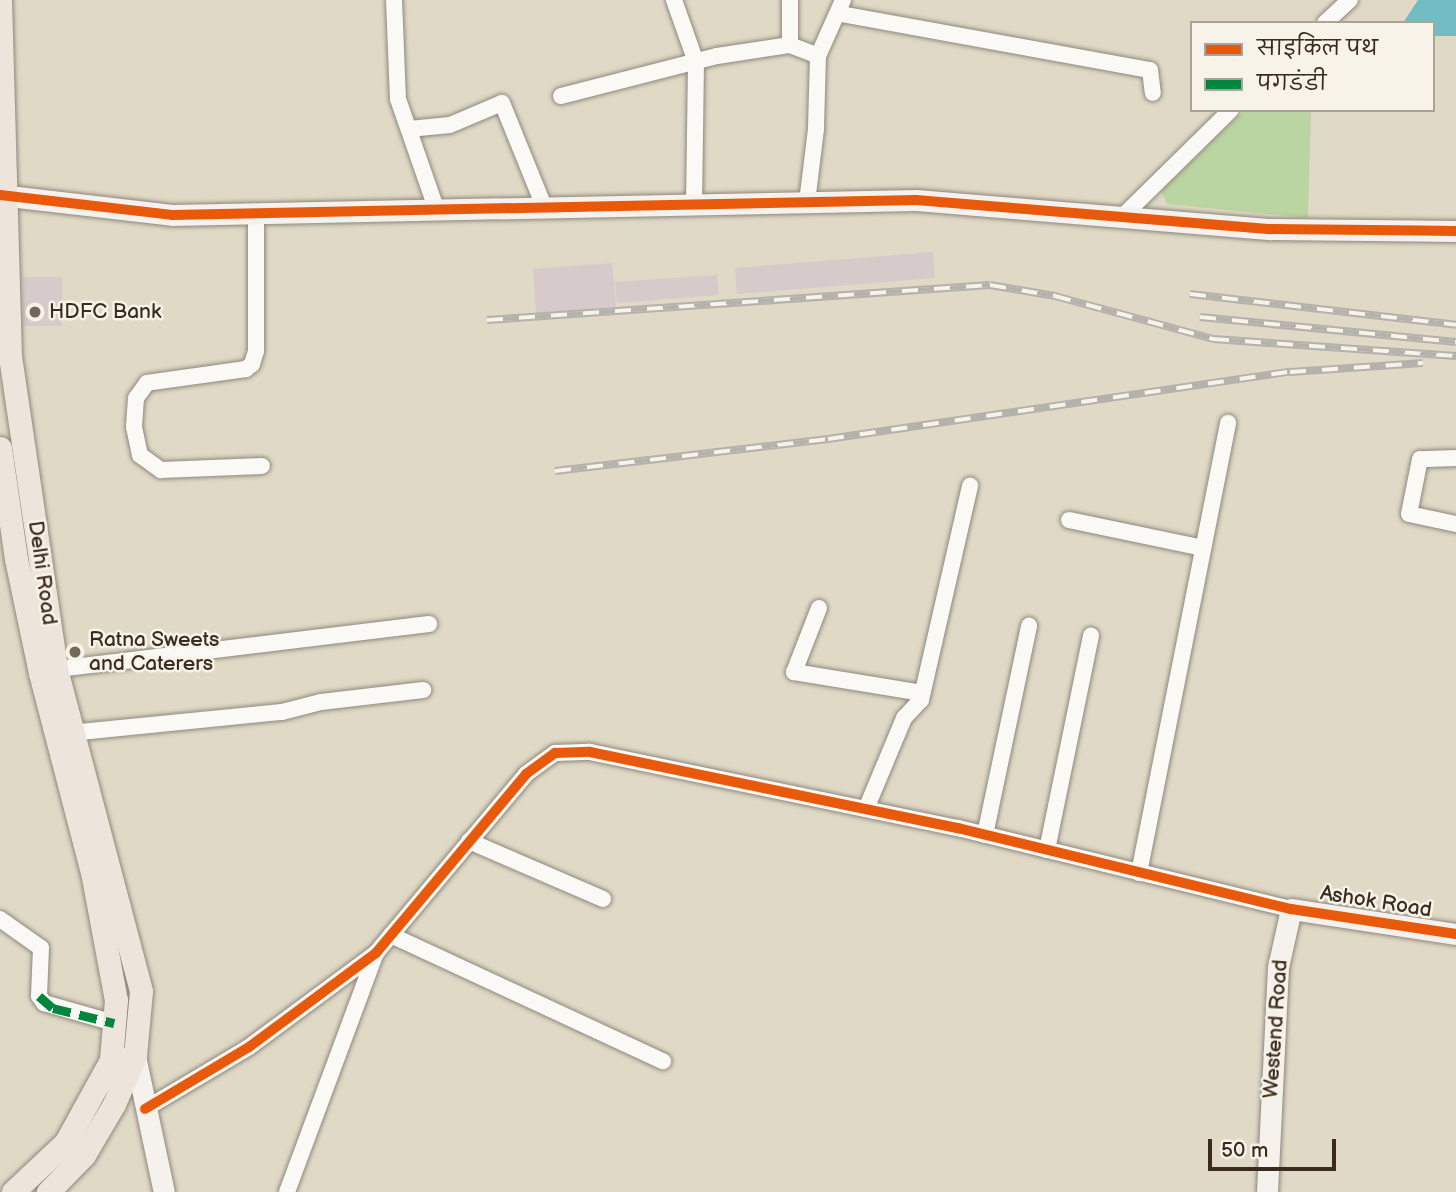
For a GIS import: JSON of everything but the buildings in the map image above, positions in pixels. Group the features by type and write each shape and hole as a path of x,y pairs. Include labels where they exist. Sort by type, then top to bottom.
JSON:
{"main road":[{"name":"Delhi Road","path":"0,0 11,438 48,671"},
{"name":"Delhi Road","path":"0,448 8,559 70,733 141,991 135,1056 84,1155 48,1192"},
{"path":"13,1192 66,1142 111,1060 114,1023 112,967 48,671"}],"street":[{"path":"394,0 398,99 437,211"},
{"path":"674,0 696,62 694,204"},
{"path":"790,0 790,45"},
{"path":"1327,21 1350,0"},
{"path":"807,202 816,129 818,56 842,7 1150,70 1153,93"},
{"path":"561,96 696,62 790,45 818,56"},
{"path":"408,129 450,125 502,103 545,209"},
{"path":"1125,214 1229,112"},
{"path":"4,196 172,215 916,200 1125,214 1271,229 1456,231"},
{"path":"256,213 257,351 252,364 246,369 147,383 136,398 134,427 140,455 161,470 262,466"},
{"path":"1139,873 1228,423"},
{"path":"1456,458 1420,459 1409,514 1456,524"},
{"path":"866,809 904,718 922,694 970,486"},
{"path":"1069,520 1203,548"},
{"path":"819,608 794,672 922,694"},
{"path":"48,671 429,624"},
{"path":"985,835 1029,626"},
{"path":"1047,850 1091,635"},
{"path":"70,733 282,712 321,702 423,690"},
{"path":"145,1109 249,1047 376,953 526,774 555,753 590,752 866,809 1291,909"},
{"path":"469,841 603,899"},
{"name":"Ashok Road","path":"1291,909 1456,934"},
{"name":"Westend Road","path":"1266,1192 1278,967 1291,909"},
{"path":"0,919 41,948 39,996 44,1003 114,1023"},
{"path":"391,935 663,1062"},
{"path":"288,1192 376,953"},
{"path":"111,1060 135,1056 164,1192"}],"green space":[{"path":"1243,112 1311,112 1308,218 1167,204 1161,191"}],"water":[{"path":"1418,0 1456,0 1456,36 1435,36 1435,21 1404,21"}],"railway":[{"path":"487,320 990,285 1055,296 1213,339 1456,356"},
{"path":"1190,294 1456,325"},
{"path":"1200,317 1456,342"},
{"path":"555,471 828,439 1290,372 1423,363"}],"marked path":[{"path":"39,996 53,1008 114,1023"}],"cycle path":[{"path":"0,195 172,215 916,200 1271,229 1456,231"},
{"path":"145,1109 249,1047 376,953 526,774 555,753 590,752 958,828 1291,909 1456,934"}],"place":[{"name":"HDFC Bank","path":"35,312"},
{"name":"Ratna Sweets and Caterers","path":"75,652"}]}
